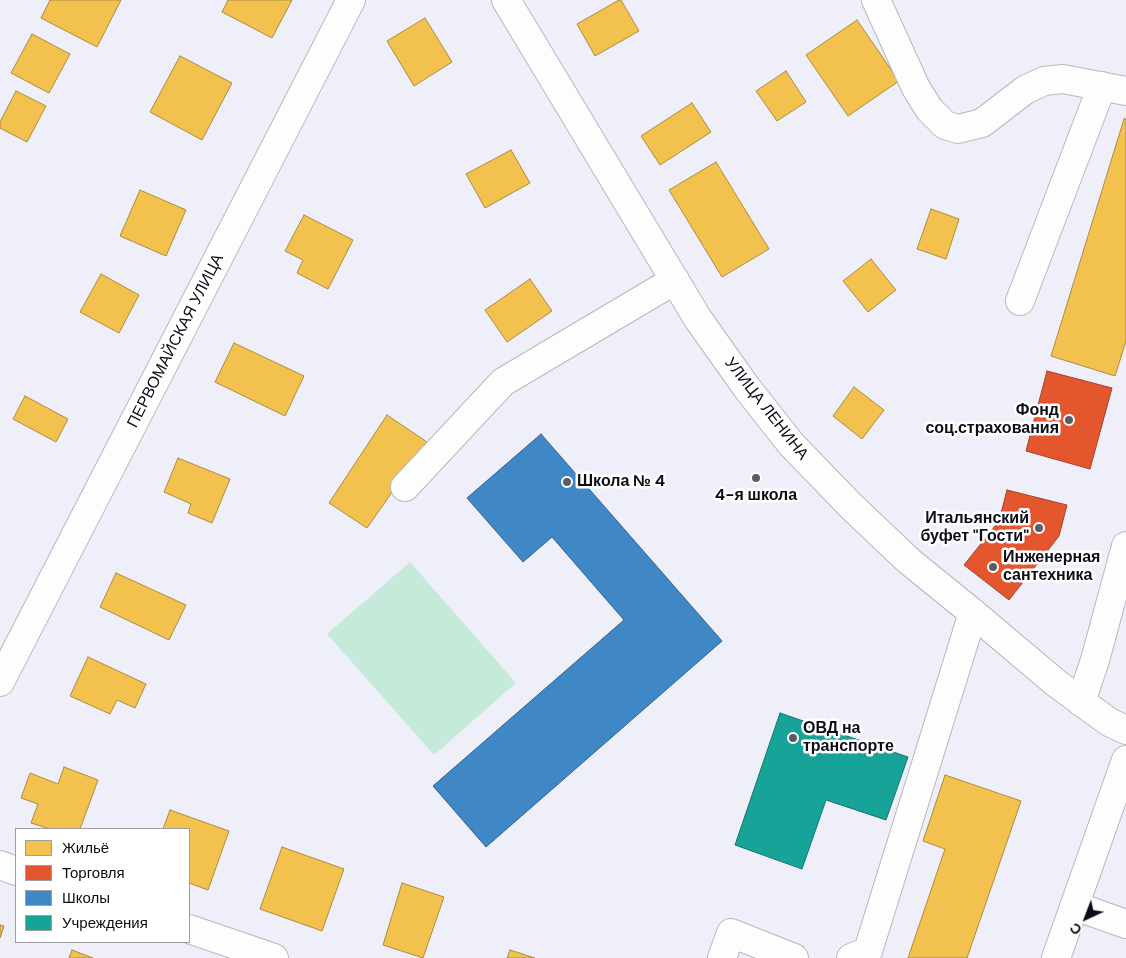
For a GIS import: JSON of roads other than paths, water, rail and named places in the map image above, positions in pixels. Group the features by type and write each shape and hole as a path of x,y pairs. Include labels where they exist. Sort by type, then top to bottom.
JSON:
{"main road":[{"name":"ПЕРВОМАЙСКАЯ УЛИЦА","path":"0,682 351,0"},
{"name":"УЛИЦА ЛЕНИНА","path":"506,0 698,319 747,388 791,444 851,506 909,561 1056,683 1109,722 1126,730"},
{"path":"876,0 916,88 928,109 945,125 958,129 982,123 1025,90 1044,81 1063,79 1114,88 1020,301"},
{"path":"405,488 503,382 675,280"},
{"path":"1081,702 1095,660 1126,546"},
{"path":"851,958 868,951 973,613"},
{"path":"1056,958 1126,760"},
{"path":"0,865 15,871"},
{"path":"1074,906 1126,924"},
{"path":"190,929 274,958"},
{"path":"722,958 731,933 794,958"}],"place":[{"name":"Фонд соц.страхования","path":"1069,420"},
{"name":"4-я школа","path":"756,478"},
{"name":"Школа № 4","path":"567,482"},
{"name":"Итальянский буфет \"Гости\"","path":"1039,528"},
{"name":"Инженерная сантехника","path":"993,567"},
{"name":"ОВД на транспорте","path":"793,738"}]}
